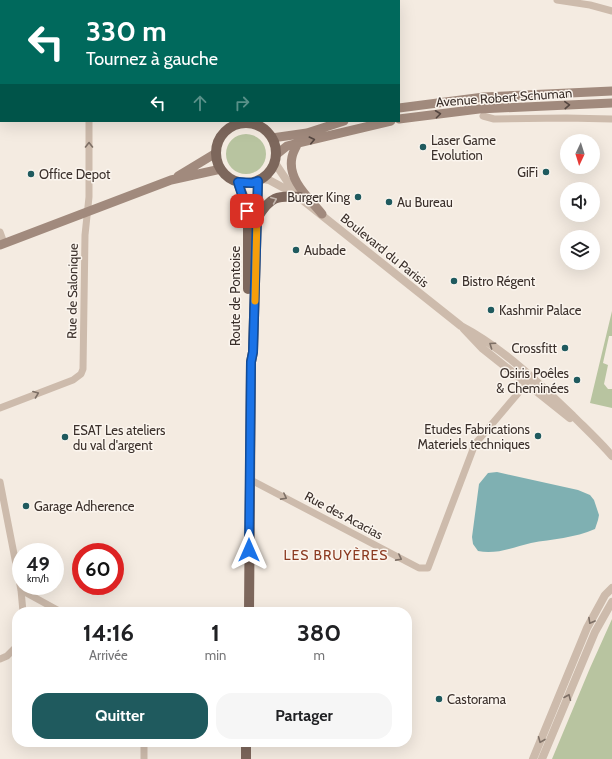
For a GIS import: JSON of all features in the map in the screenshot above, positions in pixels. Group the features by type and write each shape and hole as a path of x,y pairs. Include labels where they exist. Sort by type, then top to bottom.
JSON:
{"main road":[{"name":"Avenue Robert Schuman","path":"400,108 452,100 612,91"},
{"path":"481,113 487,102 503,96"},
{"name":"Avenue Robert Schuman","path":"400,119 612,104"},
{"path":"242,122 258,123 272,138 276,148 276,158 272,169 261,180 252,183 238,182 231,180 220,169 216,153 222,136 228,130 242,122"},
{"path":"272,138 307,133 341,122"},
{"path":"276,158 287,146 387,122"},
{"path":"298,143 292,156 291,166 295,180 322,214"},
{"path":"171,180 216,153"},
{"path":"2,244 171,180 220,169"},
{"name":"Route de Pontoise","path":"249,607 251,362 253,352 257,219 261,180"},
{"name":"Route de Pontoise","path":"238,182 245,201 248,223 248,352 251,362"},
{"path":"257,219 264,207 271,200 281,197 297,196"},
{"path":"246,747 246,759"},
{"path":"250,747 250,759"}],"street":[{"path":"557,0 612,11"},
{"path":"481,113 494,119 612,119"},
{"name":"Rue de Salonique","path":"0,408 73,380 81,374 83,369 85,234 86,212 89,197 89,122"},
{"name":"Boulevard du Parisis","path":"276,158 297,196"},
{"name":"Boulevard du Parisis","path":"261,180 269,180 297,196 322,214 392,272 461,326 472,331 503,354 530,381 587,430 612,456"},
{"path":"0,232 2,244"},
{"name":"Rue des Acacias","path":"249,479 419,568 428,568 475,444 530,381"},
{"path":"0,482 12,544"},
{"path":"533,759 587,628 605,595 612,588"},
{"path":"21,595 23,607"},
{"path":"30,595 52,607"},
{"path":"542,759 595,632 612,602"},
{"path":"0,659 7,656 12,651"},
{"path":"144,747 144,759"}],"green space":[{"path":"250,134 257,137 263,143 266,154 265,162 257,171 250,174 242,174 235,171 227,162 226,150 229,143 238,135"},
{"path":"612,311 612,336 609,336 603,363 608,365 604,384 608,389 612,389 612,408 590,403"},
{"path":"612,619 612,759 552,759 590,668"}],"water":[{"path":"497,472 578,490 590,495 594,500 599,515 595,529 571,536 498,551 478,551 473,544 472,537 479,484 488,473"}],"slow traffic":[{"path":"255,301 257,217"}],"place":[{"name":"Laser Game Evolution","path":"423,147"},
{"name":"GiFi","path":"546,172"},
{"name":"Office Depot","path":"31,174"},
{"name":"Burger King","path":"358,197"},
{"name":"Au Bureau","path":"389,202"},
{"name":"Aubade","path":"296,250"},
{"name":"Bistro Régent","path":"454,281"},
{"name":"Kashmir Palace","path":"491,310"},
{"name":"Crossfitt","path":"565,348"},
{"name":"Osiris Poêles & Cheminées","path":"577,380"},
{"name":"Etudes Fabrications Materiels techniques","path":"538,436"},
{"name":"ESAT Les ateliers du val d'argent","path":"65,437"},
{"name":"Garage Adherence","path":"26,506"},
{"name":"Castorama","path":"439,699"}],"district":[{"name":"LES BRUYÈRES","path":"336,555"}],"route":[{"path":"247,211 238,182 245,184 258,181 253,352 251,362 249,550"}]}
